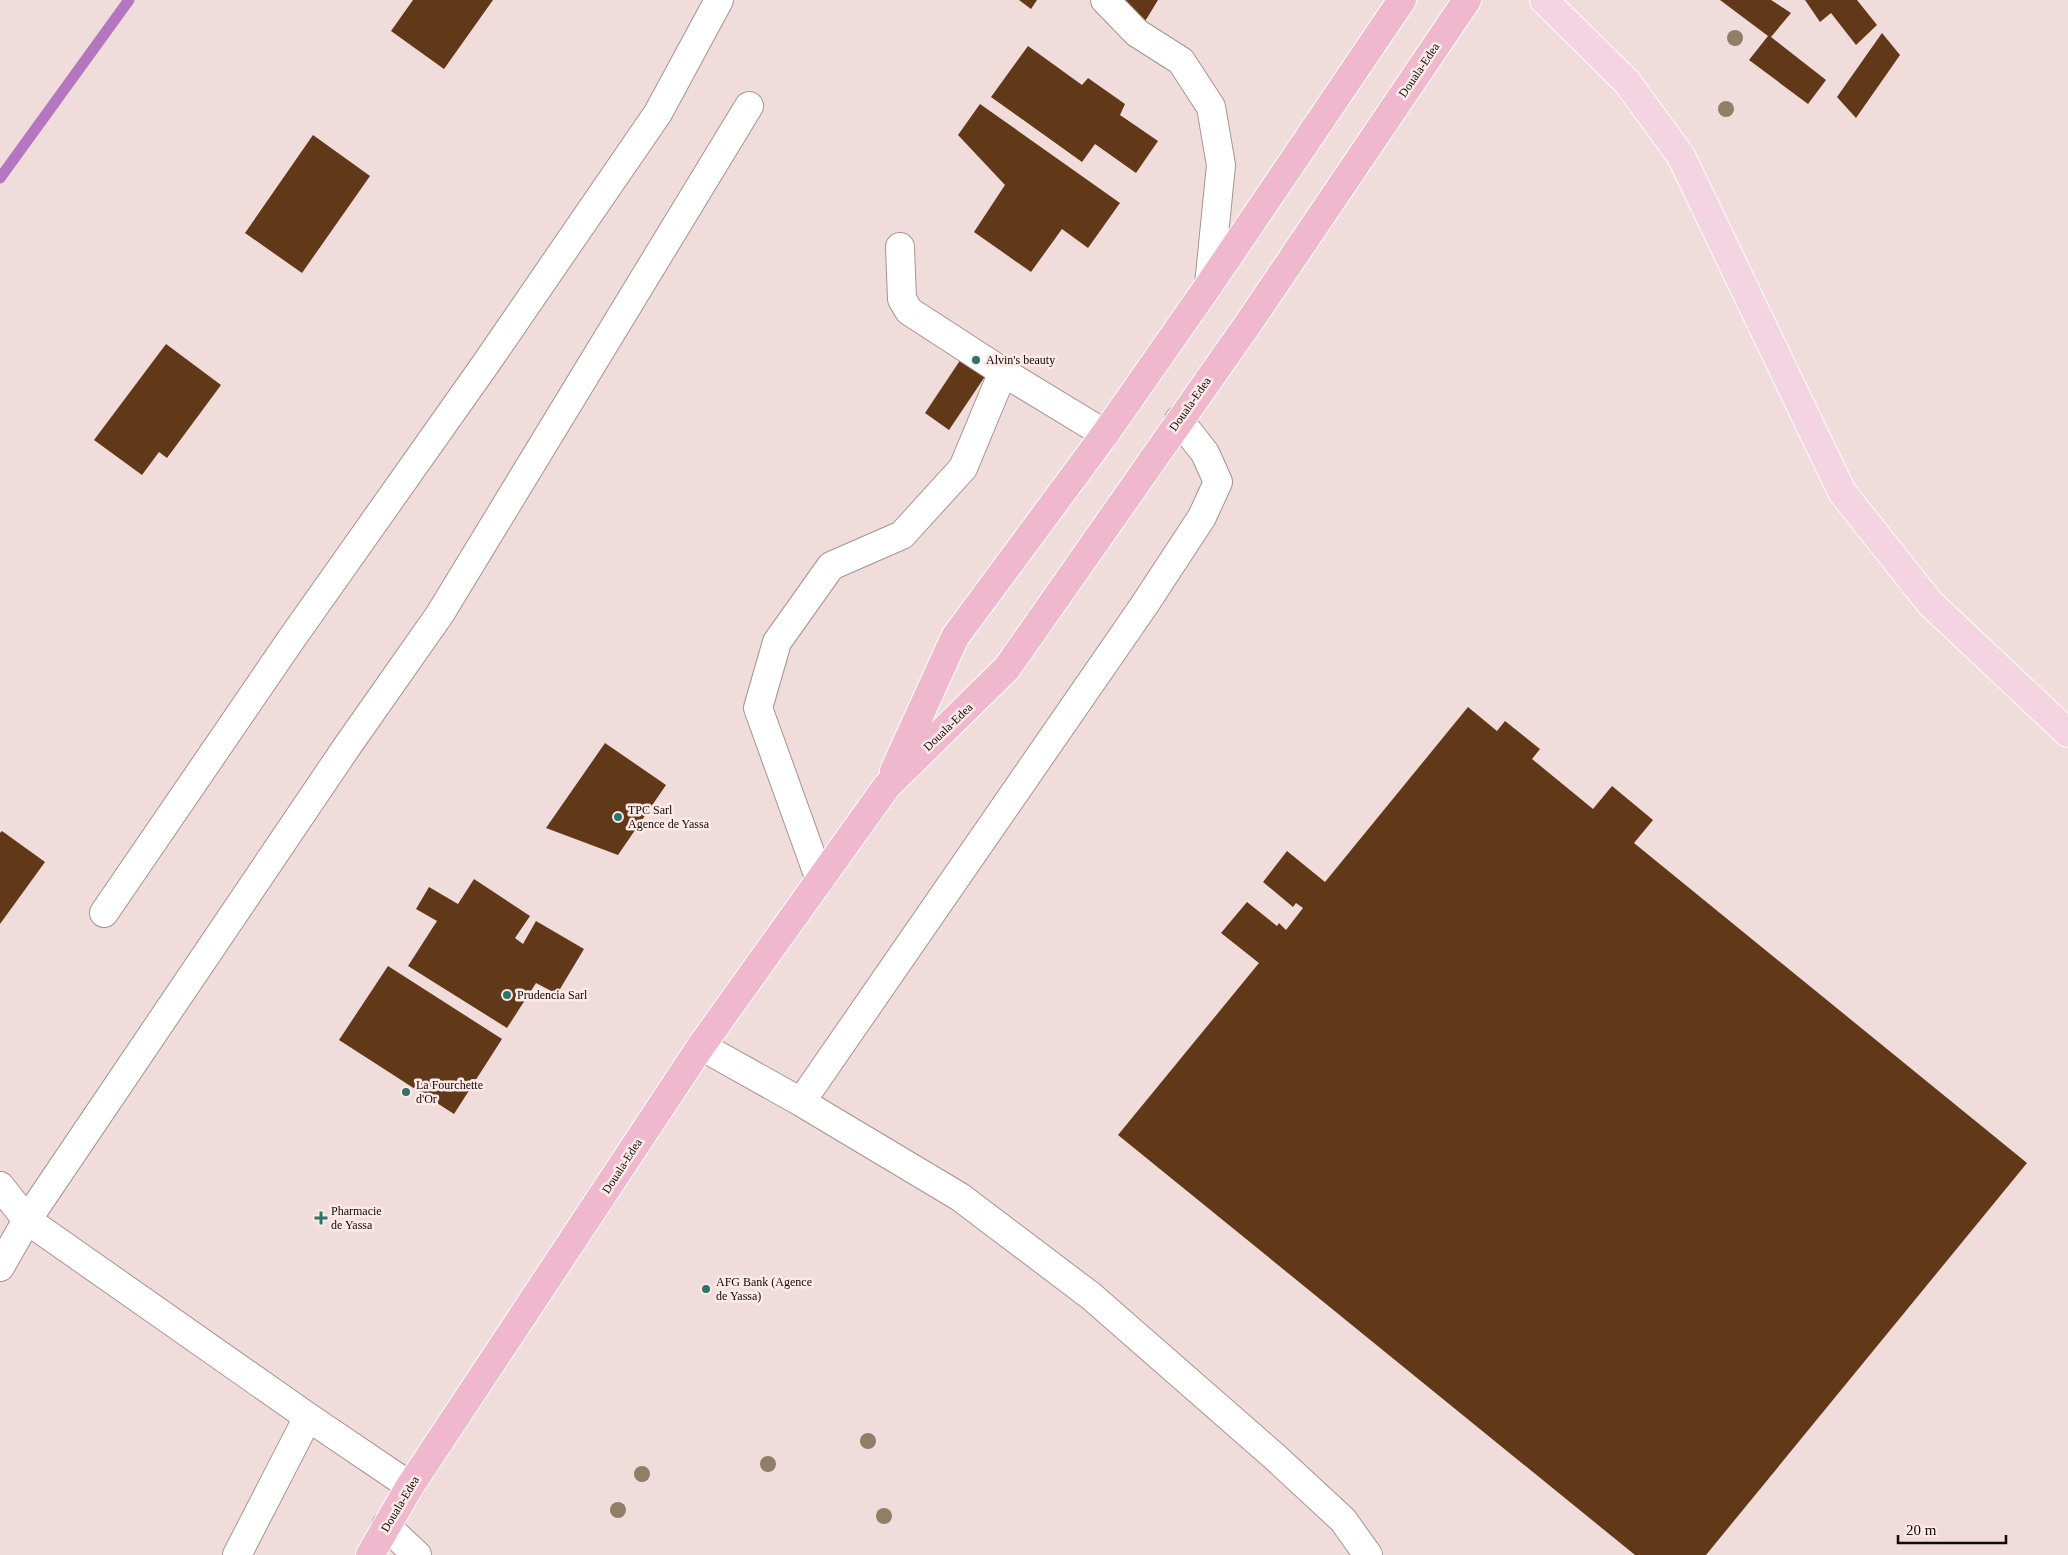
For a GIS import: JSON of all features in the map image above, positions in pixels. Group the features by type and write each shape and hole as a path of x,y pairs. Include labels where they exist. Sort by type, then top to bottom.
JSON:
{"highway":[{"name":"Douala-Edea","path":"887,786 955,638 1105,434 1209,285 1402,0"},
{"name":"Douala-Edea","path":"370,1555 410,1486 701,1046 887,786 1007,668 1252,318 1467,0"}],"main road":[{"path":"1544,0 1627,82 1681,156 1842,492 1930,603 2068,733"}],"street":[{"path":"104,913 290,641 487,362 658,113 719,0"},
{"path":"1104,0 1137,33 1181,61 1211,107 1222,165 1209,285"},
{"path":"0,1267 27,1220 346,748 440,614 749,106"},
{"path":"900,246 902,299 909,311 1003,372 1105,434"},
{"path":"820,880 758,708 777,642 831,566 902,535 957,475 962,468 1003,372"},
{"path":"801,1102 1143,606 1202,517 1218,482 1205,453 1179,420"},
{"path":"701,1046 801,1102 960,1197 1091,1296 1275,1457 1343,1520 1368,1555"},
{"path":"0,1186 27,1220 308,1418 410,1486"},
{"path":"237,1555 308,1418"},
{"path":"386,1526 417,1555"}],"building":[{"path":"413,0 493,0 444,69 391,31"},
{"path":"1019,0 1037,0 1031,9"},
{"path":"1124,0 1158,0 1144,23"},
{"path":"1720,0 1771,0 1791,13 1771,37 1826,80 1808,104 1749,60 1768,36"},
{"path":"1805,0 1857,0 1877,25 1856,45 1831,13 1820,22"},
{"path":"1882,33 1900,55 1856,118 1837,97"},
{"path":"1028,46 1082,85 1088,78 1125,104 1120,115 1158,141 1136,173 1095,144 1082,162 991,97"},
{"path":"980,104 1120,203 1088,248 1062,229 1031,272 974,232 1005,185 958,135"},
{"path":"313,135 370,176 302,273 245,233"},
{"path":"166,344 221,385 167,458 159,452 142,475 94,440"},
{"path":"967,350 992,366 949,430 925,413"},
{"path":"1468,707 1497,731 1505,721 1540,749 1532,759 1593,809 1612,786 1653,820 1634,843 2027,1163 1706,1555 1635,1555 1118,1135 1259,963 1221,933 1247,902 1277,926 1279,923 1286,930 1303,908 1296,903 1293,907 1263,882 1287,851 1325,882"},
{"path":"605,743 666,785 618,855 546,828"},
{"path":"2,831 45,862 0,924 0,833"},
{"path":"474,879 530,916 515,938 523,944 536,921 584,949 557,994 536,983 507,1028 408,966 437,921 416,909 429,887 458,904"},
{"path":"388,966 502,1039 454,1114 339,1040"}],"waterway":[{"path":"0,178 129,0"}],"place":[{"name":"Alvin's beauty","path":"976,360"},
{"name":"TPC Sarl Agence de Yassa","path":"618,817"},
{"name":"Prudencia Sarl","path":"507,995"},
{"name":"La Fourchette d'Or","path":"406,1092"},
{"name":"Pharmacie de Yassa","path":"321,1218"},
{"name":"AFG Bank (Agence de Yassa)","path":"706,1289"}]}
